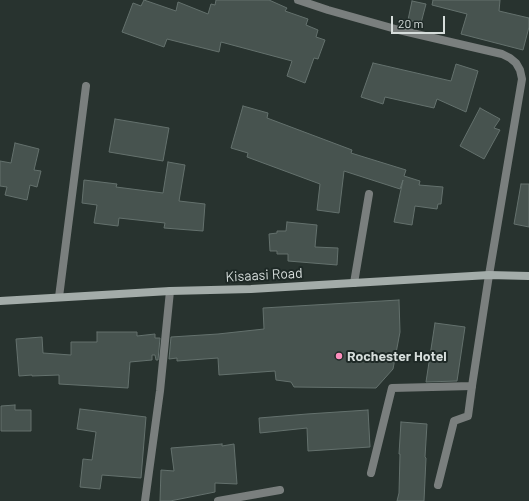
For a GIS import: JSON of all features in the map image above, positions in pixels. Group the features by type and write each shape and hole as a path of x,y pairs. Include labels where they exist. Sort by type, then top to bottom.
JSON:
{"main road":[{"name":"Kisaasi Road","path":"0,301 170,291 354,284 489,275 529,276"}],"street":[{"path":"298,0 399,30 502,54 516,63 520,70 522,79 489,275 468,416 454,421 438,485"},
{"path":"59,297 86,86"},
{"path":"354,284 369,194"},
{"path":"146,501 160,391 170,291"},
{"path":"371,473 392,388 472,386"},
{"path":"218,501 280,490"}],"building":[{"path":"144,0 176,11 178,2 208,14 211,4 215,5 216,0 269,0 287,8 285,11 308,19 306,25 318,30 316,37 325,40 318,59 314,58 305,83 287,76 292,61 221,42 219,52 167,39 164,47 122,32 133,3 141,6"},
{"path":"433,0 500,0 499,11 529,18 529,27 523,50 461,34 467,14 432,5"},
{"path":"412,1 426,4 421,23 408,20"},
{"path":"373,63 451,81 456,64 478,71 466,112 437,99 434,108 385,97 383,104 361,97"},
{"path":"243,106 268,113 267,118 352,150 351,153 406,170 404,176 420,181 419,185 443,187 441,204 438,204 437,209 415,206 412,225 394,222 403,180 400,189 344,171 339,213 317,210 320,184 247,157 248,153 231,148"},
{"path":"480,108 500,119 494,128 500,130 484,159 460,146"},
{"path":"115,119 169,128 163,161 109,152"},
{"path":"15,143 39,149 34,170 41,171 37,187 30,185 27,200 5,195 7,187 0,186 0,161 11,163"},
{"path":"168,162 185,165 179,201 205,204 203,231 164,228 165,223 119,218 118,226 94,223 97,205 82,203 84,180 117,184 116,187 163,193"},
{"path":"521,184 529,184 529,227 514,224"},
{"path":"287,222 317,225 315,247 338,248 337,265 288,261 288,254 277,254 277,251 270,251 269,234 277,233 277,231 286,231"},
{"path":"399,300 400,332 393,369 376,388 294,387 291,382 276,380 275,371 219,375 218,358 177,361 177,358 169,359 171,337 264,329 263,308"},
{"path":"435,323 465,327 457,381 426,382"},
{"path":"97,332 137,332 137,336 155,334 155,338 160,338 158,360 156,360 155,355 152,355 152,360 130,362 128,388 59,384 59,375 19,376 16,339 42,337 43,353 71,355 71,342 97,342"},
{"path":"15,405 15,410 31,410 31,431 1,431 1,406"},
{"path":"80,409 146,417 141,478 102,475 100,489 80,487 83,459 92,460 96,432 77,429"},
{"path":"368,410 370,447 308,451 307,428 260,433 259,418"},
{"path":"401,422 427,424 424,501 397,501 399,493"},
{"path":"222,444 222,446 234,444 237,484 215,483 215,492 170,501 160,501 161,470 174,471 171,448"}],"place":[{"name":"Rochester Hotel","path":"339,356"}]}
